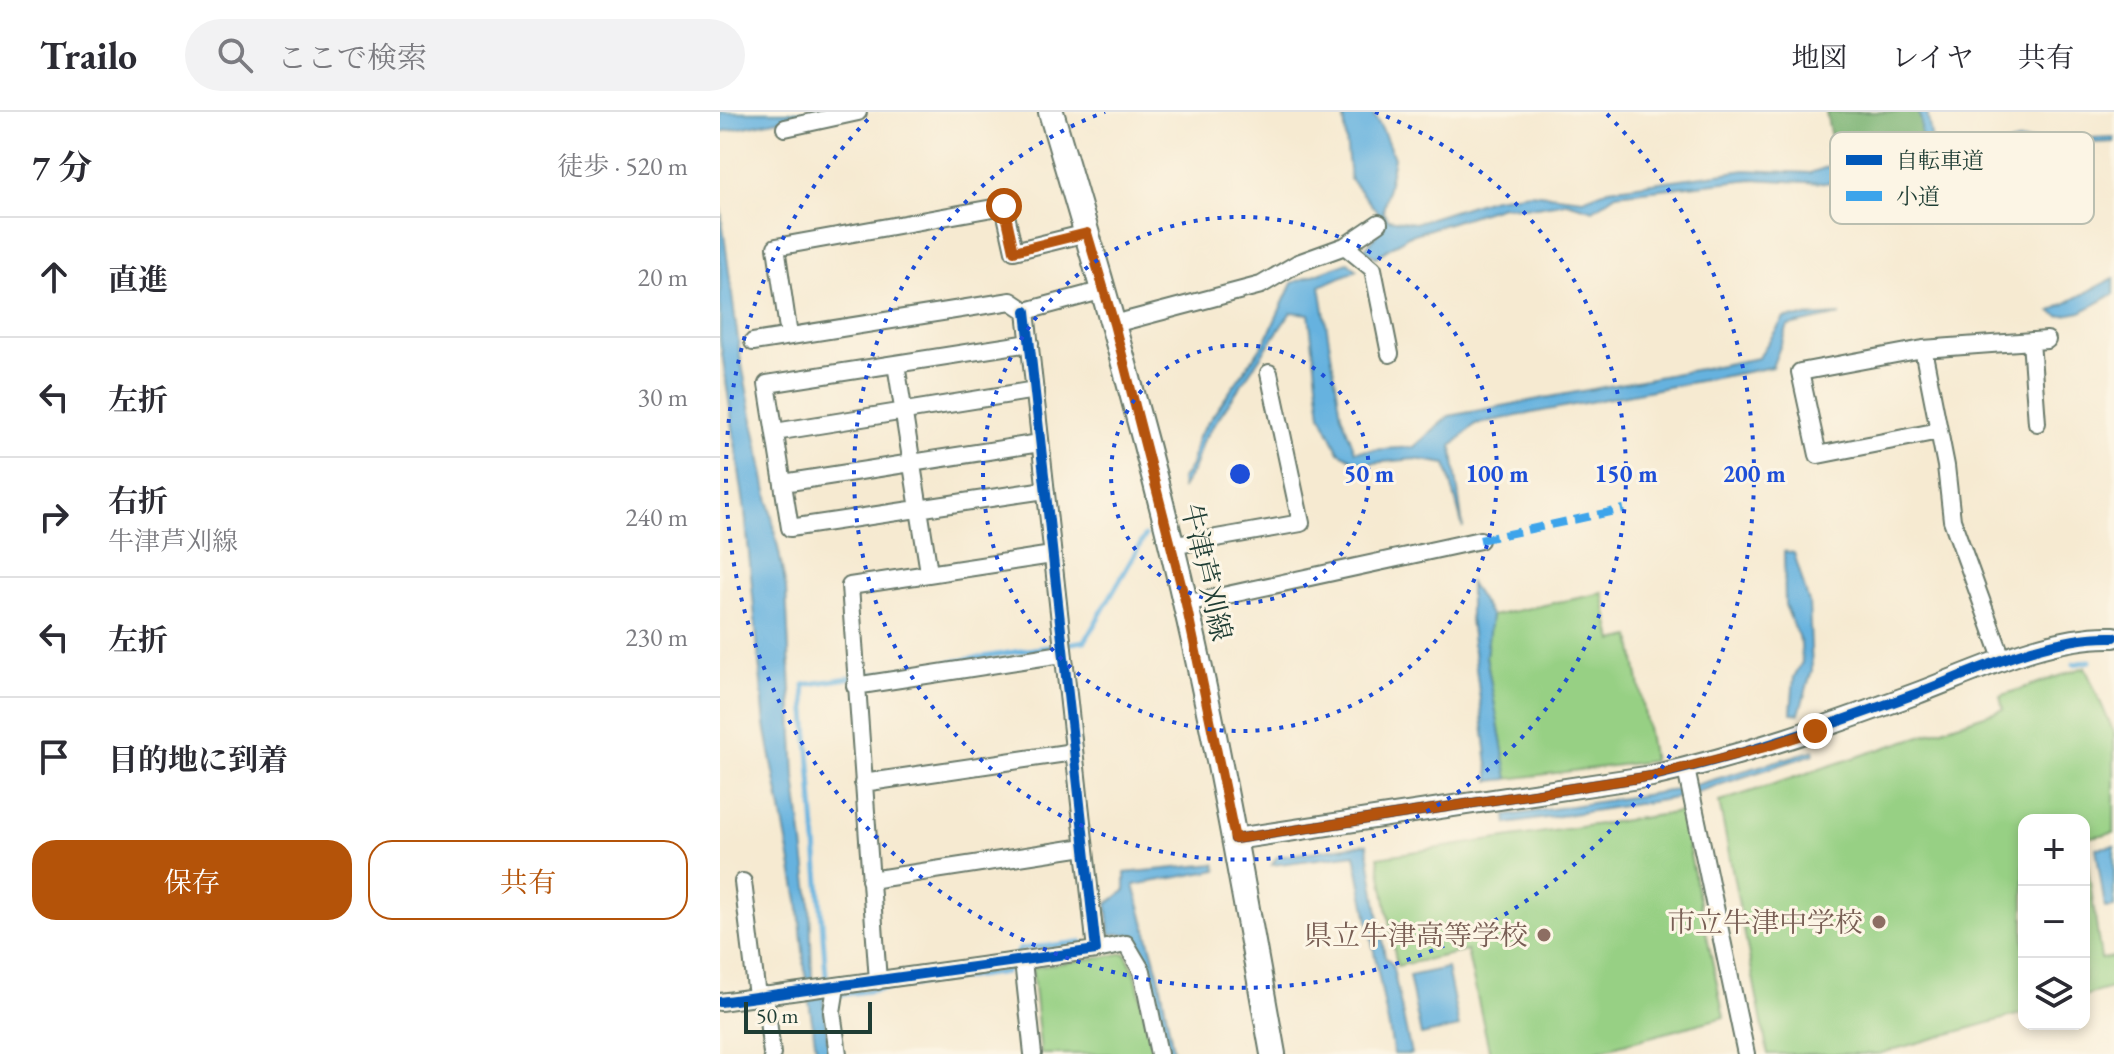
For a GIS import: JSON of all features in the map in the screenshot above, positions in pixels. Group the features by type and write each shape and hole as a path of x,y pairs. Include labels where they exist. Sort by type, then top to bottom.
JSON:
{"main road":[{"name":"牛津芦刈線","path":"1051,112 1114,324 1186,604 1235,839 1273,1054"}],"street":[{"path":"785,128 858,112"},
{"path":"789,336 776,247 1004,206 1014,251 1087,233"},
{"path":"1114,324 1261,285 1298,263 1345,246 1379,223"},
{"path":"1345,246 1373,269 1390,354"},
{"path":"753,342 1011,301 1026,311 1104,290"},
{"path":"1026,311 1096,950"},
{"path":"1939,431 1818,455 1800,372 1923,349 2039,340 2037,423"},
{"path":"1030,343 767,384 790,528 1045,490"},
{"path":"1923,349 1952,520 2003,661"},
{"path":"896,364 929,572"},
{"path":"1171,546 1301,523 1269,373"},
{"path":"775,432 1035,390"},
{"path":"783,483 1040,443"},
{"path":"1186,604 1480,540"},
{"path":"878,981 850,586 1052,555"},
{"path":"1235,839 1652,776 1689,783 1765,747 2003,661 2074,638 2114,637"},
{"path":"855,680 1062,647"},
{"path":"863,783 1073,752"},
{"path":"1689,783 1746,1054"},
{"path":"870,880 1084,847"},
{"path":"743,882 772,1054"},
{"path":"720,1002 803,990 833,992 878,981 1126,944 1142,971 1159,1054"},
{"path":"1023,961 1033,1054"},
{"path":"833,992 832,1012 838,1054"}],"green space":[{"path":"1826,112 1919,112 1921,121 1921,132 1830,133"},
{"path":"1603,593 1613,641 1631,637 1653,761 1508,779 1486,656 1491,616"},
{"name":"市立牛津中学校","path":"2085,667 2114,733 2114,833 2090,837 2090,814 2018,814 2018,1015 1878,1054 1768,1054 1719,802 2003,709 2000,696"},
{"name":"県立牛津高等学校","path":"1681,812 1724,1017 1587,1054 1490,1054 1467,951 1397,966 1378,857"},
{"path":"2090,883 2101,959 2114,957 2114,987 2090,994"},
{"path":"1125,953 1135,972 1153,1054 1041,1054 1032,968"}],"water":[{"path":"720,112 819,112 720,132"},
{"path":"1346,112 1372,112 1394,158 1383,211 1388,219 1415,223 1494,198 1530,193 1583,199 1609,189 1746,170 1810,173 1830,166 1830,182 1752,179 1616,194 1593,210 1567,202 1536,207 1502,206 1408,236 1376,257 1364,250 1384,226 1380,215 1350,179"},
{"path":"1919,112 1927,112 1930,132 1921,132"},
{"path":"2114,137 2114,142 2094,143 2094,138"},
{"path":"720,204 740,355 786,588 795,777 810,902 812,980 815,996 823,997 829,1054 817,1054 798,900 765,725 745,511 720,339"},
{"path":"1348,262 1357,270 1320,286 1341,414 1355,451 1414,447 1449,416 1758,358 1784,318 1840,315 1788,326 1772,367 1475,424 1452,446 1463,528 1446,464 1415,459 1361,464 1339,452 1321,415 1309,314 1291,312 1202,442 1194,468 1182,488 1181,480 1191,465 1197,438 1266,340 1292,283"},
{"path":"2114,278 2114,294 2081,312 2059,316 2051,311"},
{"path":"1784,551 1794,553 1809,603 1812,670 1799,714 1791,713 1794,677 1802,662 1801,643 1785,605"},
{"path":"1470,583 1491,616 1486,656 1508,779 1490,781 1470,619"},
{"path":"1814,750 1814,754 1682,797 1507,824 1506,816 1682,789"},
{"path":"1367,844 1385,957 1392,964 1411,1054 1394,1054 1355,854 1272,865 1277,857"},
{"path":"2114,846 2114,907 2105,908 2096,848"},
{"path":"1215,864 1217,870 1134,885 1159,976 1174,1054 1165,1054 1147,968 1132,934 1110,934 1107,904 1125,891 1125,873"},
{"path":"1447,968 1459,1027 1421,1035 1409,976"}],"waterway":[{"path":"1009,967 1006,972 823,997 826,975 804,685 1085,641 1145,536"},
{"path":"2074,664 2090,661"},
{"path":"1014,959 1020,949 1082,942"}],"marked path":[{"path":"1480,540 1624,509"}],"cycle path":[{"path":"720,1002 1096,950 1026,311"},
{"path":"1235,839 1652,776 1817,729 2039,648 2089,638 2114,637"}],"place":[{"name":"市立牛津中学校","path":"1879,922"},
{"name":"県立牛津高等学校","path":"1544,935"}],"route":[{"path":"1004,206 1014,251 1087,233 1114,324 1186,604 1235,839 1652,776 1702,765 1815,731"}]}
